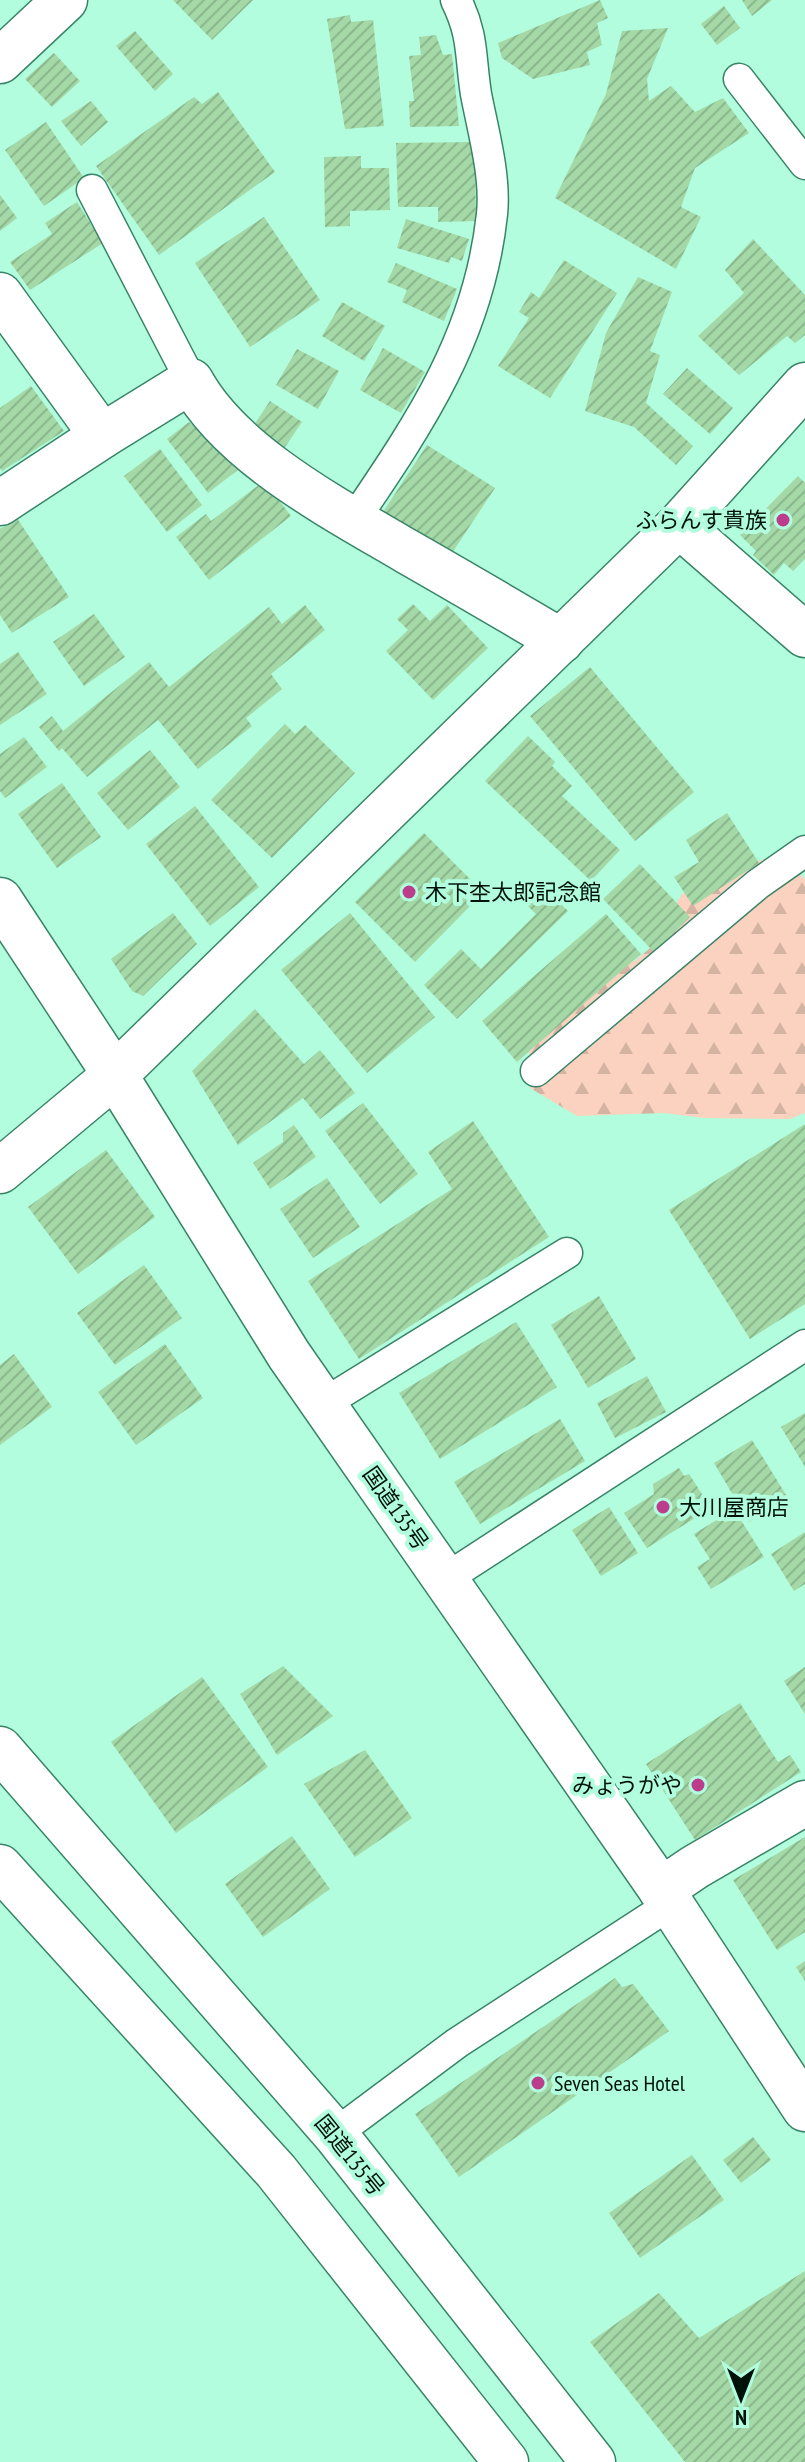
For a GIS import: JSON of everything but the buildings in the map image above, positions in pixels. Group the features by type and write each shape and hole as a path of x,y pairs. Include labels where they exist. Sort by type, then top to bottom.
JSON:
{"main road":[{"path":"0,61 65,0"},
{"path":"0,295 102,436"},
{"path":"0,503 191,381 243,445 354,520 561,641"},
{"path":"0,1171 115,1075 561,641 679,525 805,385"},
{"path":"679,525 789,594 805,635"},
{"name":"国道135号","path":"0,900 115,1075 289,1355 666,1897 805,2109"},
{"name":"国道135号","path":"0,1749 335,2134 593,2462"},
{"path":"666,1897 695,1867 805,1803"},
{"path":"0,1867 276,2171 506,2462"}],"lane":[{"path":"354,520 436,394 459,346 477,291 492,212 488,152 475,90 472,41 467,21 456,0"},
{"path":"739,79 805,164"},
{"path":"92,190 191,381"},
{"path":"536,1071 758,884 805,851"},
{"path":"323,1404 567,1253"},
{"path":"445,1579 805,1345"},
{"path":"335,2134 457,2043 666,1897"}],"green space":[{"path":"779,854 805,879 805,1113 790,1119 704,1118 664,1113 577,1116 530,1088 529,1049 616,965 635,961 650,948 682,894 697,883"}],"place":[{"name":"ふらんす貴族","path":"783,520"},
{"name":"木下杢太郎記念館","path":"409,892"},
{"name":"大川屋商店","path":"663,1507"},
{"name":"みょうがや","path":"698,1785"},
{"name":"Seven Seas Hotel","path":"538,2083"}]}
